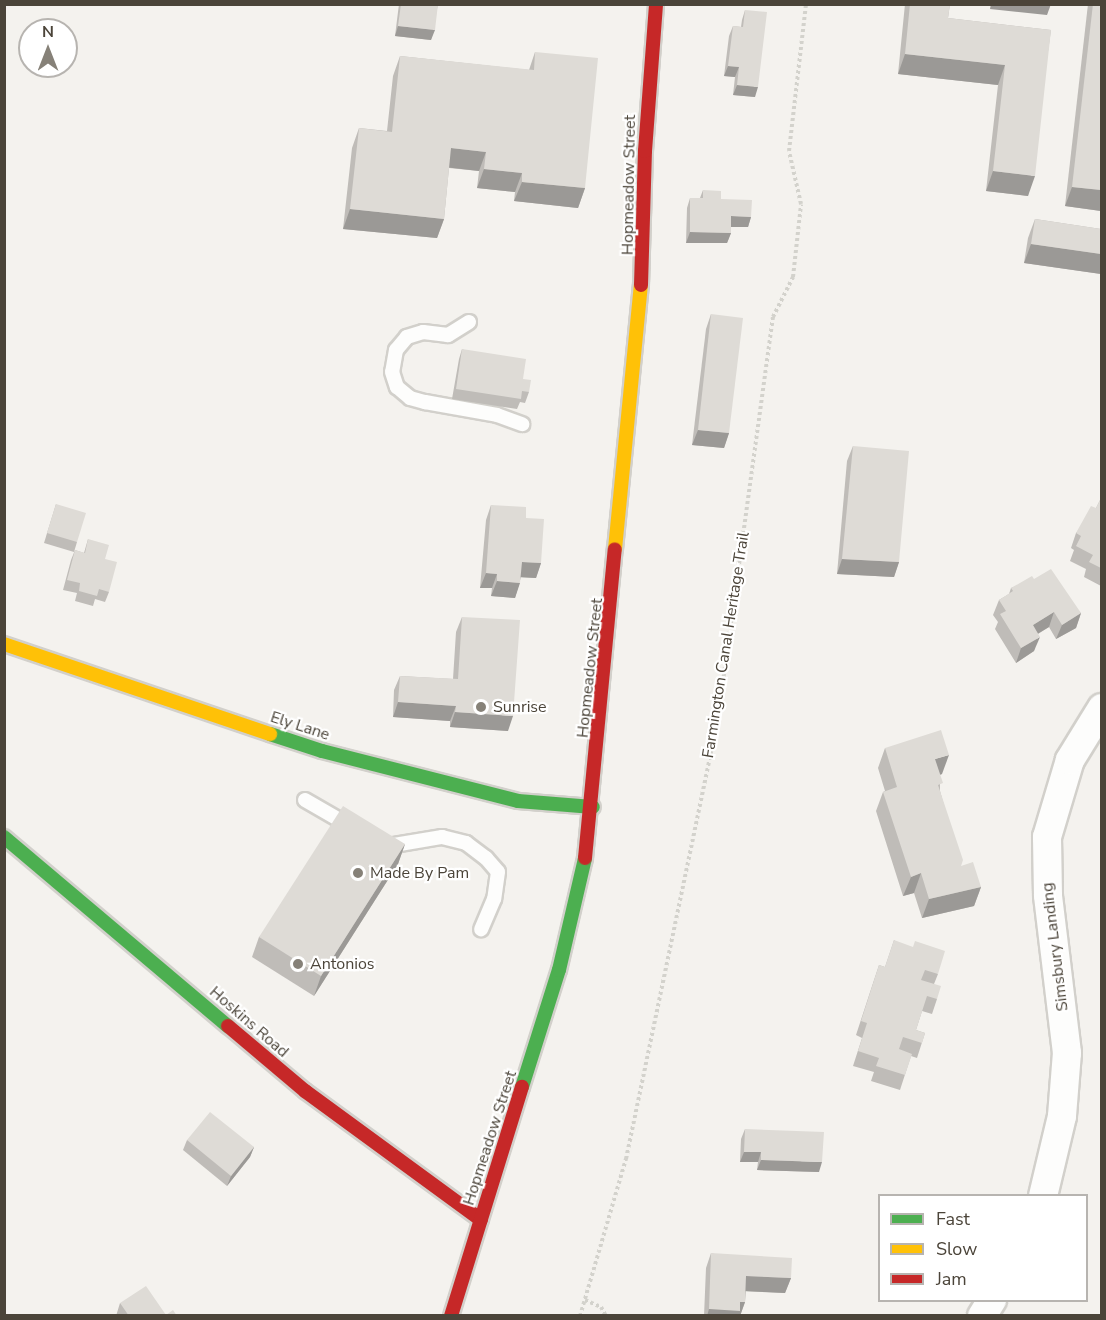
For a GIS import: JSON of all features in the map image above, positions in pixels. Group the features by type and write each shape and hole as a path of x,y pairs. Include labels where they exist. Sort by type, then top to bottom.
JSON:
{"main road":[{"name":"Hopmeadow Street","path":"451,1316 559,970 583,877 592,807 644,260 645,151 656,4"},
{"name":"Ely Lane","path":"4,644 322,751 518,801 592,807"},
{"name":"Hoskins Road","path":"4,837 305,1091 481,1220"}],"street":[{"name":"Simsbury Landing","path":"1043,1194 1062,1116 1067,1053 1048,895 1047,837 1070,760 1101,708"},
{"path":"982,1316 991,1302"}],"lane":[{"path":"469,322 447,335 423,332 407,337 396,350 392,372 396,387 410,398 497,415 522,424"},
{"path":"305,800 385,846 442,837 466,843 486,858 498,872 494,899 481,929"}],"path":[{"name":"Farmington Canal Heritage Trail","path":"580,1316 626,1159 718,718 773,317 793,277 801,204 789,151 806,4"},
{"path":"585,1300 601,1307 606,1316"}],"building":[{"path":"401,4 438,4 435,30 398,26"},
{"path":"910,4 950,4 948,18 1051,30 1035,176 993,171 1005,65 905,54"},
{"path":"1093,4 1101,4 1101,190 1072,187"},
{"path":"745,10 767,12 758,87 737,85 739,67 728,66 733,26 743,27"},
{"path":"535,52 598,58 585,188 522,182 522,173 484,169 486,152 451,148 444,219 350,209 359,128 392,132 400,56 534,70"},
{"path":"703,190 721,191 721,199 752,200 751,217 731,216 731,233 690,232 690,198 703,198"},
{"path":"1035,219 1101,229 1101,254 1031,244"},
{"path":"711,314 743,318 729,433 698,430"},
{"path":"462,349 526,359 523,379 531,380 529,392 522,391 521,399 456,389"},
{"path":"853,446 909,451 899,562 842,559"},
{"path":"1101,498 1101,568 1089,562 1093,555 1076,546 1081,536 1076,533 1091,506 1096,508"},
{"path":"56,504 86,513 77,542 47,533"},
{"path":"491,505 526,507 526,518 544,519 541,563 522,562 520,583 497,581 497,574 486,573"},
{"path":"88,539 109,545 105,559 117,562 109,592 99,589 97,596 79,591 80,583 67,580 75,550 85,553"},
{"path":"1051,569 1081,613 1062,625 1054,612 1033,625 1040,637 1021,648 1000,614 1006,611 999,600 1013,591 1011,588 1032,576 1034,579"},
{"path":"462,617 520,620 513,716 455,712 456,706 398,702 400,676 458,679"},
{"path":"941,730 949,755 935,759 943,783 938,785 963,860 961,866 973,862 981,887 929,899 921,873 911,877 883,792 897,787 885,748"},
{"path":"343,806 405,844 321,976 259,937"},
{"path":"894,940 913,947 915,941 945,951 938,974 925,970 921,980 941,986 937,999 927,996 916,1030 925,1033 922,1043 903,1037 899,1049 912,1054 905,1075 876,1066 879,1058 858,1051 867,1023 861,1021 879,965 885,967"},
{"path":"210,1112 254,1147 231,1176 187,1140"},
{"path":"745,1129 824,1132 822,1162 761,1160 761,1152 744,1152"},
{"path":"711,1253 792,1258 791,1278 746,1276 745,1302 740,1302 740,1311 709,1309"},
{"path":"146,1286 166,1315 173,1310 177,1316 129,1316 120,1303"}],"traffic: fast":[{"path":"270,734 322,751 518,801 593,807"},
{"path":"4,837 228,1026"},
{"path":"522,1087 559,970 585,858"}],"traffic: slow":[{"path":"615,549 641,285"},
{"path":"4,644 270,734"}],"traffic: jam":[{"path":"641,285 645,151 656,4"},
{"path":"585,858 615,549"},
{"path":"228,1026 305,1091 481,1220"},
{"path":"451,1316 522,1087"}],"place":[{"name":"Sunrise","path":"481,707"},
{"name":"Made By Pam","path":"358,873"},
{"name":"Antonios","path":"298,964"}]}
